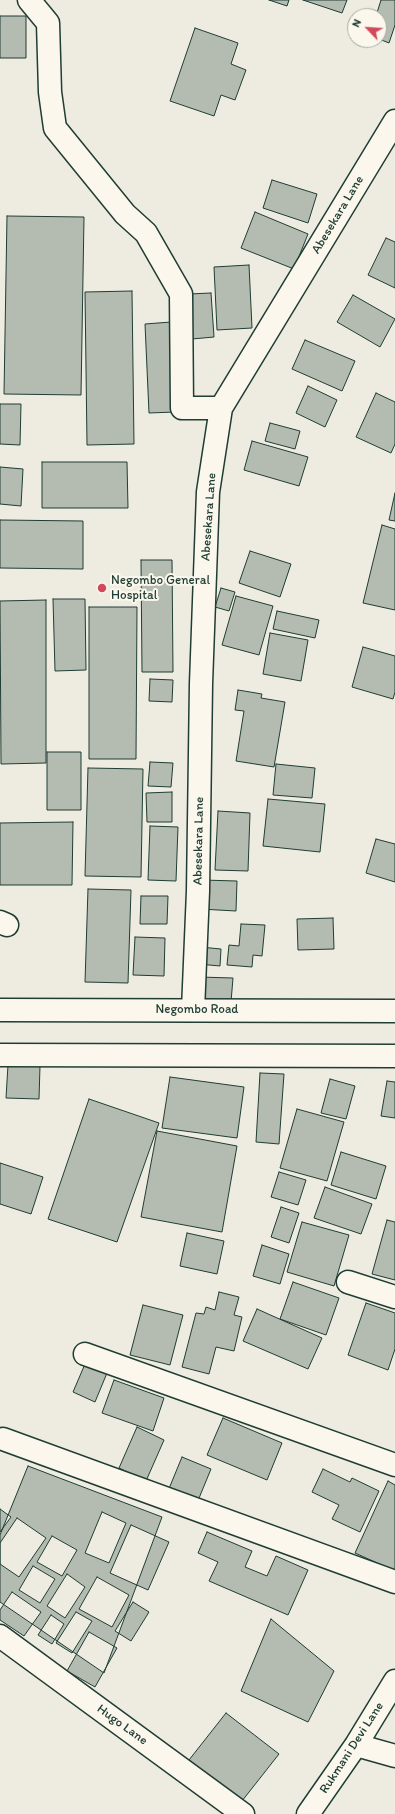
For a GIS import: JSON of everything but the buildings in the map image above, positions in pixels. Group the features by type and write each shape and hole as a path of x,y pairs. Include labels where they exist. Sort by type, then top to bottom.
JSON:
{"main road":[{"path":"29,0 48,23 50,92 55,128 126,214 146,233 181,294 182,408 220,408"},
{"name":"Abesekara Lane","path":"193,1010 198,891 201,684 208,492 220,408 395,122"},
{"name":"Negombo Road","path":"0,1010 395,1010"},
{"path":"0,1055 395,1056"},
{"path":"348,1282 395,1297"},
{"path":"85,1354 395,1465"},
{"path":"3,1438 395,1582"},
{"name":"Hugo Lane","path":"0,1636 244,1814"},
{"name":"Rukmani Devi Lane","path":"308,1814 356,1745 395,1681"},
{"path":"356,1745 395,1756"}],"place":[{"name":"Negombo General Hospital","path":"102,588"}]}
